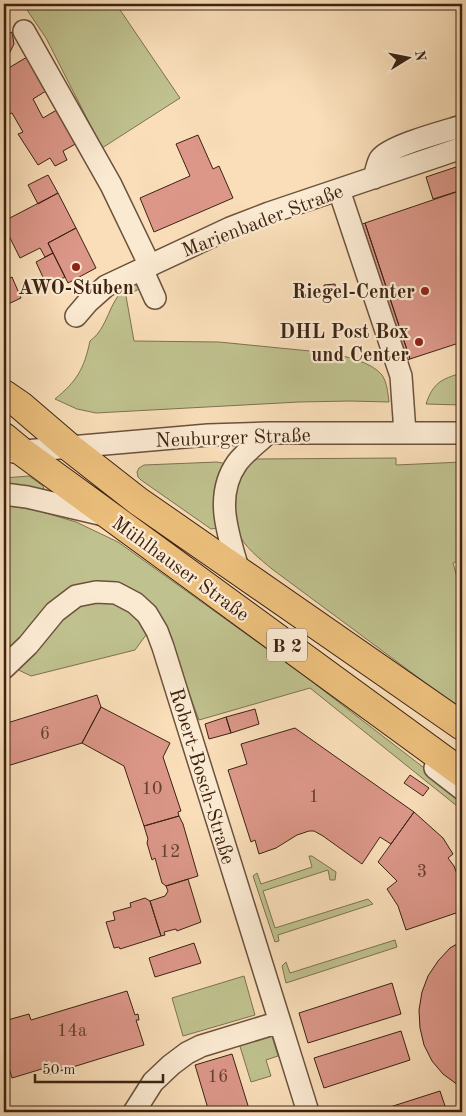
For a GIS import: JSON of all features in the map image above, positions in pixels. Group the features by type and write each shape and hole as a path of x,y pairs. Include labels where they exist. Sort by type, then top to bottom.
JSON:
{"main road":[{"name":"B 2","path":"4,394 69,447"},
{"name":"Mühlhauser Straße","path":"10,447 111,517 462,773"},
{"name":"Mühlhauser Straße","path":"69,447 138,501 462,726"}],"street":[{"path":"24,31 129,228 146,267 156,298"},
{"path":"374,178 380,158 390,151 462,126"},
{"name":"Marienbader Straße","path":"76,316 106,286 230,228 462,148"},
{"path":"339,190 401,376 405,433"},
{"path":"239,572 226,528 225,495 228,480 238,462 268,433"},
{"name":"Neuburger Straße","path":"10,447 69,447 208,435 268,433 462,433"},
{"path":"4,494 27,497 111,517"},
{"name":"Robert-Bosch-Straße","path":"4,668 28,645 55,612 76,596 96,592 116,593 135,603 147,614 163,646 308,1112"},
{"path":"400,727 419,756 462,789"},
{"path":"134,1112 153,1082 187,1053 201,1046 280,1022"}],"green space":[{"path":"23,4 116,4 180,98 102,148 46,38"},
{"path":"135,283 139,289 126,296 134,341 219,342 330,353 343,356 365,363 382,375 387,388 389,402 299,402 96,413 77,409 55,399 69,386 78,374 90,341 101,329 115,300 126,288"},
{"path":"462,373 462,405 426,404 432,391 439,383 448,377"},
{"path":"396,458 396,465 462,462 462,559 453,563 462,595 462,710 272,569 244,543 235,523 233,502 238,481 242,472 257,459"},
{"path":"217,462 227,464 218,528 211,529 141,480 137,472 144,465"},
{"path":"29,476 43,486 44,489 4,485 4,478"},
{"path":"4,505 36,510 76,522 118,542 306,677 462,797 462,810 310,688 199,720 178,664 160,627 146,635 135,650 31,676 4,663"},
{"path":"309,856 312,856 336,872 335,880 330,880 328,870 263,891 275,928 368,899 373,904 278,935 279,941 275,942 253,876 257,873 261,884 312,867"},
{"path":"395,940 397,947 286,983 282,966 286,962 290,973"},
{"path":"244,976 255,1015 183,1036 172,998"},
{"path":"270,1030 278,1056 266,1060 271,1076 251,1082 238,1040"}],"building":[{"path":"12,32 14,44 9,54 4,50 4,36"},
{"path":"27,57 46,91 33,99 43,118 60,108 79,142 63,151 67,160 55,166 50,158 38,165 18,134 23,132 12,113 7,115 4,111 4,64 7,69"},
{"path":"198,135 213,169 219,166 233,198 154,232 140,198 190,176 176,144"},
{"path":"462,165 462,190 433,199 426,177"},
{"path":"48,175 58,193 38,204 28,185"},
{"name":"Riegel-Center","path":"462,190 462,342 410,359 365,223"},
{"path":"58,193 76,228 48,243 53,253 45,257 40,248 20,258 4,226 4,221"},
{"path":"365,223 410,359 405,361 360,225"},
{"path":"76,228 96,268 68,283 48,243"},
{"path":"53,253 65,277 47,286 36,262"},
{"path":"12,277 21,298 4,306 4,281"},
{"path":"335,284 337,295 326,296 324,285"},
{"path":"97,695 101,707 82,743 4,767 4,724"},
{"path":"101,707 170,743 163,757 181,811 178,812 179,816 144,826 124,766 82,743"},
{"path":"255,709 259,724 231,733 226,717"},
{"path":"226,717 231,733 209,739 205,724"},
{"path":"295,728 414,812 391,844 380,837 362,864 314,831 297,835 276,848 259,854 255,840 251,842 228,770 247,764 241,744"},
{"path":"410,775 429,788 423,796 404,783"},
{"path":"414,812 443,838 453,854 448,858 454,866 462,887 462,891 457,893 462,911 406,930 398,906 387,889 397,881 378,862"},
{"path":"179,816 198,876 166,886 162,883 155,858 152,860 144,826"},
{"path":"188,879 201,922 177,931 176,929 164,932 165,935 161,936 150,901 165,896 168,891 166,886"},
{"path":"145,898 150,901 161,936 120,949 119,947 114,948 106,922 115,920 113,912 131,907 130,903"},
{"path":"462,941 462,1088 443,1074 432,1061 424,1045 420,1028 419,1010 422,992 428,976 450,948"},
{"path":"194,943 201,963 155,977 149,958"},
{"path":"392,983 401,1014 308,1043 299,1013"},
{"path":"127,991 135,1015 138,1014 139,1020 136,1020 144,1045 47,1075 45,1068 12,1078 5,1054 8,1053 7,1049 4,1050 4,1021 29,1014 31,1020"},
{"path":"401,1031 410,1060 324,1088 314,1058"},
{"path":"232,1054 250,1112 209,1112 195,1065"},
{"path":"440,1091 447,1112 392,1112 390,1107"}],"place":[{"name":"AWO-Stuben","path":"76,267"},
{"name":"Riegel-Center","path":"425,291"},
{"name":"DHL Post Box und Center","path":"419,342"}]}
